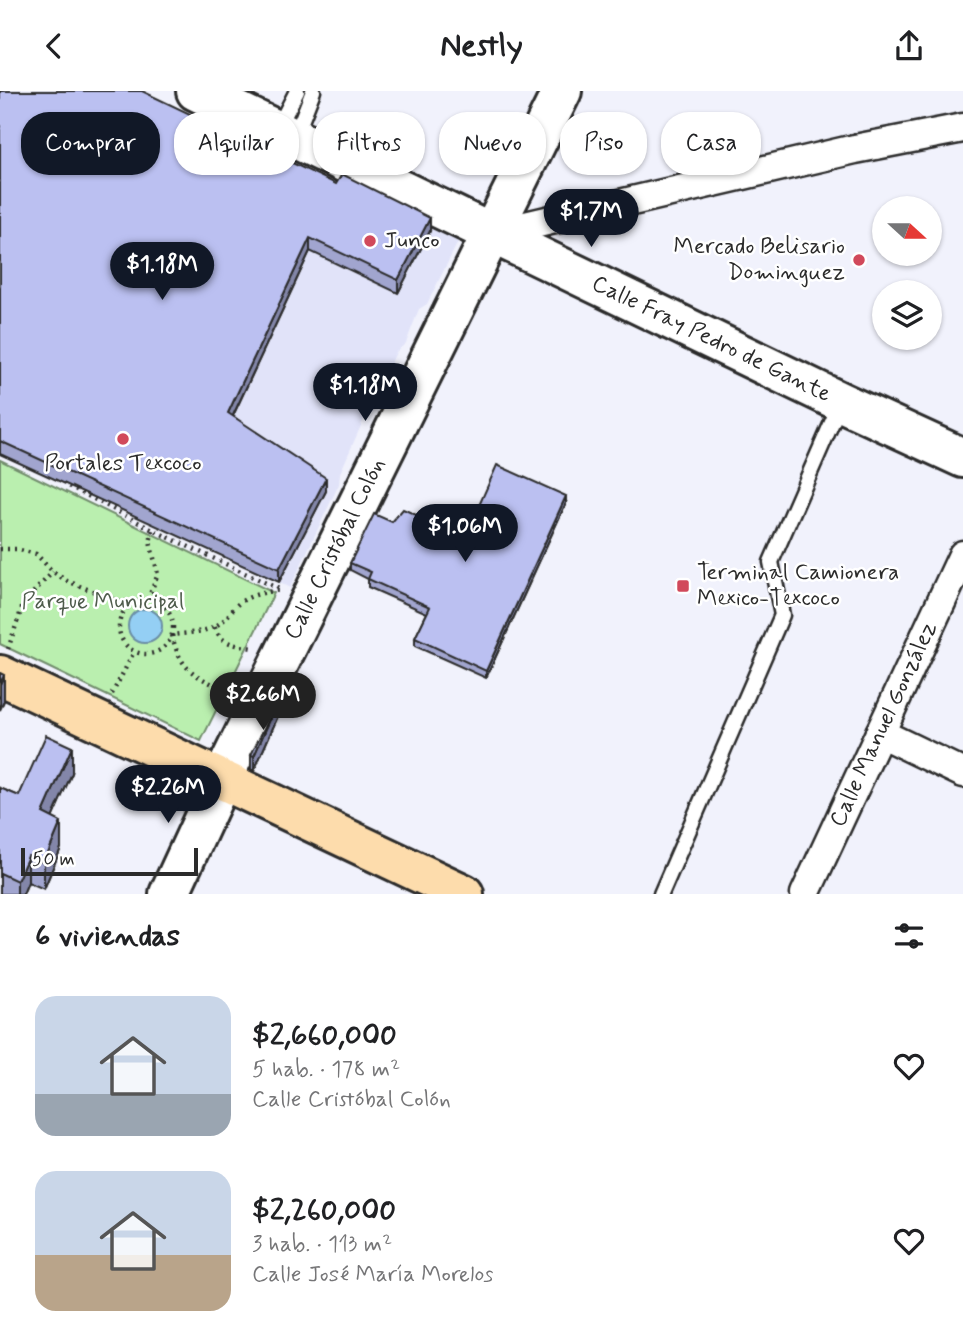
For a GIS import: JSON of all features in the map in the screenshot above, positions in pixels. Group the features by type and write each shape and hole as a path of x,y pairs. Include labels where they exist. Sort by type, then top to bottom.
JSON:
{"main road":[{"path":"4,662 220,781 464,894"}],"street":[{"name":"Calle Fray Pedro de Gante","path":"196,91 240,112"},
{"name":"Calle Cristóbal Colón","path":"169,894 220,781 562,91"},
{"path":"491,234 855,149 963,128"},
{"name":"Calle Fray Pedro de Gante","path":"299,140 841,402 963,458"},
{"name":"Calle Manuel González","path":"804,894 963,555"},
{"path":"880,733 963,773"}],"lane":[{"path":"292,112 297,91"},
{"path":"299,113 313,91"},
{"path":"661,894 782,615 771,562 841,402"}],"path":[{"path":"68,485 153,530 281,589"},
{"path":"148,599 158,575 150,542 153,530"},
{"path":"0,549 16,549 36,554 53,572 67,581 120,602 148,599 156,601 170,613 173,620 172,635 176,654 183,666 230,693"},
{"path":"4,662 24,602 53,572"},
{"path":"276,601 281,589"},
{"path":"172,635 215,627 229,617 237,605 257,594 281,589"},
{"path":"138,600 123,611 119,620 121,638 134,652 143,654 161,650 172,635"},
{"path":"215,627 218,636 229,644 252,648"},
{"path":"247,659 258,636"},
{"path":"0,649 4,662"},
{"path":"108,701 134,652"},
{"path":"224,704 235,682"}],"shaded area":[{"path":"0,91 70,112 21,112 21,175 160,175 160,139 174,143 174,175 280,175 374,203 459,240 427,304 419,309 406,343 396,352 383,381 384,391 373,412 364,419 340,473 339,484 290,588 0,444"}],"green space":[{"name":"Parque Municipal","path":"0,460 274,593 201,741 0,644"}],"water":[{"path":"145,609 157,614 162,626 157,638 145,643 133,638 128,626 133,614"}],"building":[{"path":"0,91 142,91 186,112 174,112 174,175 299,175 299,166 336,184 344,175 430,218 398,280 310,238 228,413 326,478 279,569 0,441"},
{"path":"497,465 566,496 486,671 415,638 430,607 368,579 371,572 350,563 374,514 392,522 403,509 465,537"},
{"path":"285,685 254,756 251,755"},
{"path":"46,735 72,747 43,813 61,822 44,863 28,856 17,881 0,873 0,788 19,796"}],"place":[{"name":"Junco","path":"370,241"},
{"name":"Mercado Belisario Dominguez","path":"859,260"},
{"name":"Portales Texcoco","path":"123,439"},
{"name":"Terminal Camionera Mexico-Texcoco","path":"683,586"}]}
